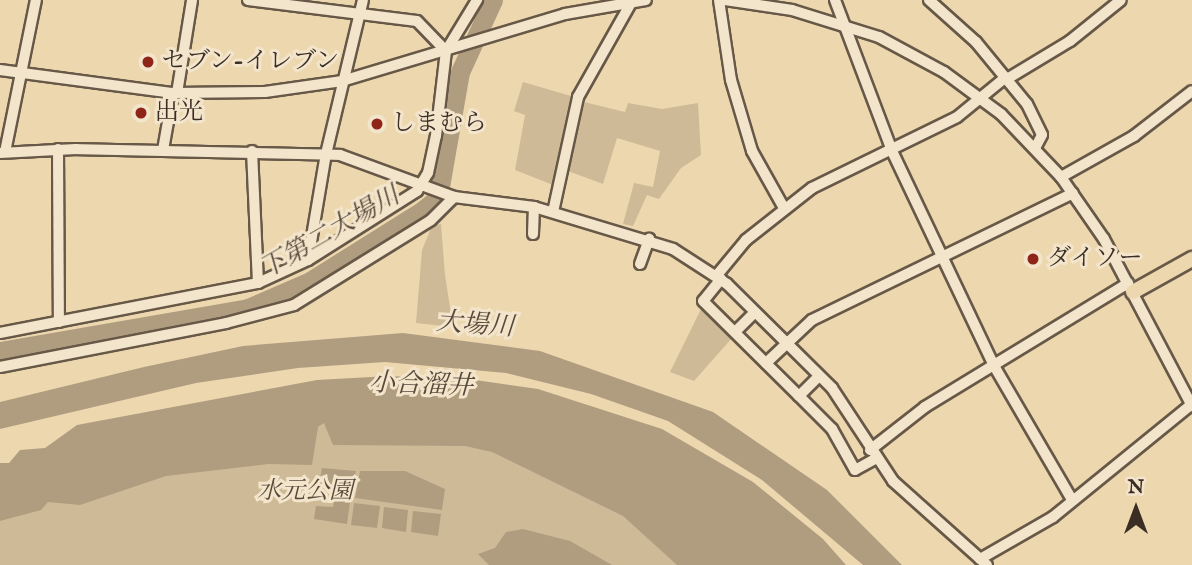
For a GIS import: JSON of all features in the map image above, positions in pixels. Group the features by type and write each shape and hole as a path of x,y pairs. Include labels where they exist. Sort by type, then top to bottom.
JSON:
{"main road":[{"path":"1131,288 1192,259"}],"street":[{"path":"36,0 3,153 58,149 326,154 358,160 451,195 534,207 649,239 719,277 819,376 852,417 872,454 916,504 983,563 1053,517 1192,405 1131,288 1073,193 1035,148 982,99 912,53 843,24 792,10 725,0"},
{"path":"163,150 192,0"},
{"path":"248,0 417,21 446,51"},
{"path":"308,260 326,154 363,0"},
{"path":"0,333 258,283 308,260 426,186 436,136 446,51 477,0"},
{"path":"0,70 175,93 265,92 342,81 565,14 646,0"},
{"path":"719,0 731,80 752,151 784,208"},
{"path":"835,0 892,151 993,364 1072,500"},
{"path":"929,0 1006,78 1042,135 1035,148"},
{"path":"939,9 949,0"},
{"path":"1121,0 1085,29 1006,78 982,99 892,151 812,188 784,208 746,240 703,301 832,429 855,470 925,407 993,364 1131,288"},
{"path":"553,212 578,97 630,1"},
{"path":"1061,177 1134,136 1192,91"},
{"path":"58,149 58,322"},
{"path":"252,152 258,283"},
{"path":"766,363 812,320 1073,193"},
{"path":"0,367 226,324 294,305 431,220 451,195"},
{"path":"533,234 534,207"},
{"path":"640,264 649,239"},
{"path":"735,332 755,312"},
{"path":"799,396 819,376"},
{"path":"832,429 852,417"}],"green space":[{"path":"523,82 571,96 553,185 515,170 525,115 514,111"},
{"path":"584,102 625,112 628,103 662,109 698,103 701,155 681,168 659,199 647,195 633,226 623,224 634,183 653,187 660,151 617,138 603,184 568,171"},
{"path":"441,224 453,327 416,323 422,250 432,226"},
{"path":"703,305 729,327 727,332 732,338 694,381 670,372"},
{"name":"水元公園","path":"292,418 475,429 763,565 0,565 0,504"}],"water":[{"path":"403,333 540,351 713,412 827,490 902,565 863,565 762,480 668,421 591,394 506,373 385,362 298,368 196,383 0,429 0,402 144,367 243,346"},
{"name":"小合溜井","path":"389,376 475,380 538,389 662,429 753,482 823,539 846,565 677,565 623,516 492,452 465,446 333,445 324,423 318,427 312,465 268,464 166,476 80,505 48,502 41,510 0,521 0,463 9,463 20,450 45,448 77,425 317,380"},
{"path":"322,468 356,471 350,497 334,495 335,487 319,485"},
{"path":"360,471 405,471 445,489 442,510 355,498"},
{"path":"334,500 350,502 347,524 314,519 316,506 333,507"},
{"path":"354,503 380,506 377,528 351,525"},
{"path":"384,507 408,510 406,532 382,528"},
{"path":"413,511 441,514 438,536 411,532"},
{"path":"523,529 570,541 612,565 489,565 478,554 495,548 506,532"}],"waterway":[{"name":"下第二大場川","path":"0,351 248,308 310,281 423,210 438,198 460,72 493,0"}],"place":[{"name":"セブン-イレブン","path":"148,62"},
{"name":"出光","path":"141,113"},
{"name":"しまむら","path":"377,124"},
{"name":"ダイソー","path":"1033,259"}],"water label":[{"name":"大場川","path":"475,325"}]}
